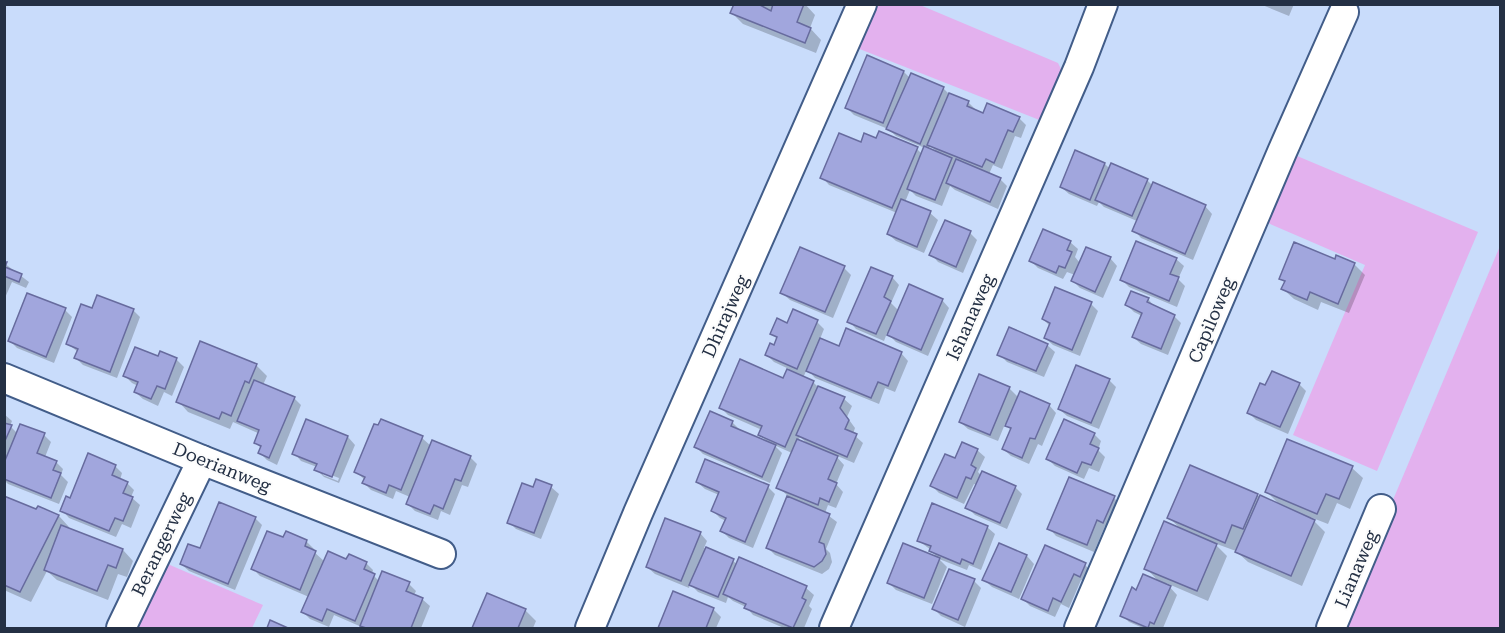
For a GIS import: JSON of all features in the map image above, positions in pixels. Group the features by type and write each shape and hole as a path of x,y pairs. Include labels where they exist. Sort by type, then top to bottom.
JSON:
{"street":[{"name":"Dhirajweg","path":"590,628 638,513 862,4"},
{"name":"Ishanaweg","path":"834,628 1079,67 1103,4"},
{"name":"Capiloweg","path":"1079,628 1344,12"},
{"name":"Doerianweg","path":"4,378 202,460 441,554"},
{"name":"Berangerweg","path":"121,628 202,460"},
{"name":"Lianaweg","path":"1331,628 1381,509"}],"shaded area":[{"path":"869,5 920,5 1058,63 1064,75 1047,123 852,46"},
{"path":"1290,153 1478,232 1377,471 1293,435 1365,265 1261,220"},
{"path":"1500,246 1500,628 1339,628"},
{"path":"163,562 263,605 252,628 129,628"}],"building":[{"path":"734,4 758,4 771,11 773,4 804,4 797,22 811,28 805,43 730,13"},
{"path":"867,55 904,71 883,123 845,108"},
{"path":"911,73 944,87 920,144 886,129"},
{"path":"949,93 969,101 967,106 983,113 987,103 1020,117 1013,132 1008,130 994,163 986,159 982,167 927,145"},
{"path":"879,131 918,147 892,208 820,178 839,133 861,142 864,133 876,138"},
{"path":"924,146 952,158 935,200 907,189"},
{"path":"1075,150 1105,163 1090,200 1060,187"},
{"path":"956,159 1001,178 990,202 946,183"},
{"path":"1111,163 1148,179 1132,216 1095,200"},
{"path":"1153,182 1206,205 1185,254 1132,231"},
{"path":"901,199 931,211 917,247 887,234"},
{"path":"945,220 971,231 956,267 929,255"},
{"path":"1043,229 1071,241 1067,250 1072,252 1065,268 1059,266 1056,273 1029,261"},
{"path":"1136,241 1177,258 1170,274 1179,277 1169,301 1120,280"},
{"path":"1294,242 1335,259 1336,255 1355,263 1338,304 1310,292 1307,300 1281,289 1285,281 1279,279"},
{"path":"800,247 845,266 825,312 780,293"},
{"path":"1086,247 1111,257 1095,292 1071,281"},
{"path":"4,262 7,262 5,267 22,274 19,282 4,276"},
{"path":"871,267 893,276 884,297 891,301 876,334 847,322"},
{"path":"909,284 943,299 921,350 887,335"},
{"path":"1055,287 1092,302 1072,350 1044,338 1050,323 1042,319"},
{"path":"1131,291 1149,298 1147,302 1175,315 1161,349 1132,337 1142,313 1125,305"},
{"path":"27,293 66,308 46,357 8,341"},
{"path":"97,295 134,309 110,372 74,358 78,349 66,344 81,304 92,308"},
{"path":"793,309 818,320 797,369 765,355 770,343 774,345 777,337 770,334 777,318 787,323"},
{"path":"1009,327 1048,344 1036,371 997,355"},
{"path":"846,328 902,352 888,386 878,382 871,398 806,371 820,338 839,346"},
{"path":"200,341 257,364 249,383 245,381 231,416 222,412 219,419 176,402"},
{"path":"135,347 158,356 160,351 177,358 165,389 157,386 151,399 134,392 138,382 123,376"},
{"path":"740,359 783,378 787,369 814,381 785,447 758,435 762,426 719,408"},
{"path":"1076,365 1110,379 1091,423 1058,409"},
{"path":"1272,371 1300,383 1280,427 1247,413 1260,383 1265,385"},
{"path":"979,374 1010,387 990,435 959,422"},
{"path":"254,380 295,397 269,458 258,453 261,446 254,443 259,430 237,421"},
{"path":"818,386 845,397 840,408 849,420 845,429 857,434 847,457 796,435"},
{"path":"1020,391 1050,404 1035,439 1030,438 1022,458 1002,449 1011,428 1005,426"},
{"path":"710,411 733,421 731,426 776,445 762,477 694,447"},
{"path":"306,419 348,436 332,477 314,470 317,464 292,454"},
{"path":"381,419 423,436 401,490 389,485 386,493 362,483 365,477 354,472 374,424 378,425"},
{"path":"1064,419 1095,433 1090,444 1099,448 1091,465 1082,462 1077,473 1046,459"},
{"path":"4,423 12,425 4,443"},
{"path":"20,424 45,433 37,453 57,461 53,470 61,473 51,498 4,479 4,463"},
{"path":"797,439 838,456 828,479 837,483 829,502 820,498 818,505 776,488"},
{"path":"1287,439 1353,466 1339,499 1326,494 1317,514 1265,492"},
{"path":"432,440 471,456 461,481 455,479 443,509 434,505 430,514 406,504"},
{"path":"962,442 978,449 971,465 976,468 971,479 966,477 957,498 930,486 945,454 955,458"},
{"path":"88,453 116,465 112,475 128,482 123,493 133,497 123,521 115,518 109,531 60,511 66,496 70,498"},
{"path":"705,459 769,485 745,542 720,531 726,518 711,511 719,492 696,482"},
{"path":"1190,465 1258,494 1243,529 1232,525 1225,543 1167,518"},
{"path":"982,471 1016,486 1000,523 965,508"},
{"path":"1069,477 1115,496 1103,523 1097,520 1087,545 1047,529"},
{"path":"536,479 552,485 534,533 507,523 522,483 533,487"},
{"path":"1260,495 1315,520 1291,576 1235,552"},
{"path":"4,496 36,509 38,506 59,515 20,592 4,585"},
{"path":"787,496 830,514 819,542 824,544 826,554 822,561 814,567 766,548"},
{"path":"219,502 256,517 228,584 180,564 188,544 200,548"},
{"path":"932,503 988,526 973,564 962,559 960,564 929,551 931,546 917,541"},
{"path":"665,518 701,532 681,581 646,567"},
{"path":"1164,521 1217,544 1197,591 1144,569"},
{"path":"61,525 123,549 116,568 108,565 97,591 44,570"},
{"path":"267,531 283,537 286,531 307,540 305,546 316,551 300,590 251,569"},
{"path":"903,543 940,558 924,598 887,583"},
{"path":"999,543 1027,555 1011,592 982,580"},
{"path":"1045,545 1086,563 1080,577 1074,574 1061,602 1053,598 1048,611 1021,599"},
{"path":"706,547 734,559 718,597 689,585"},
{"path":"328,551 346,559 349,554 367,562 364,569 375,574 355,621 327,609 322,621 301,612"},
{"path":"739,557 807,586 802,598 806,600 793,628 744,608 746,604 723,594"},
{"path":"949,569 975,579 958,620 932,609"},
{"path":"382,571 410,582 406,591 423,598 411,628 360,626"},
{"path":"1143,574 1171,586 1154,624 1150,622 1148,628 1120,616 1132,587 1136,590"},
{"path":"673,591 714,608 706,628 658,628"},
{"path":"487,593 526,609 518,628 472,628"},
{"path":"270,620 288,628 267,628"}]}
